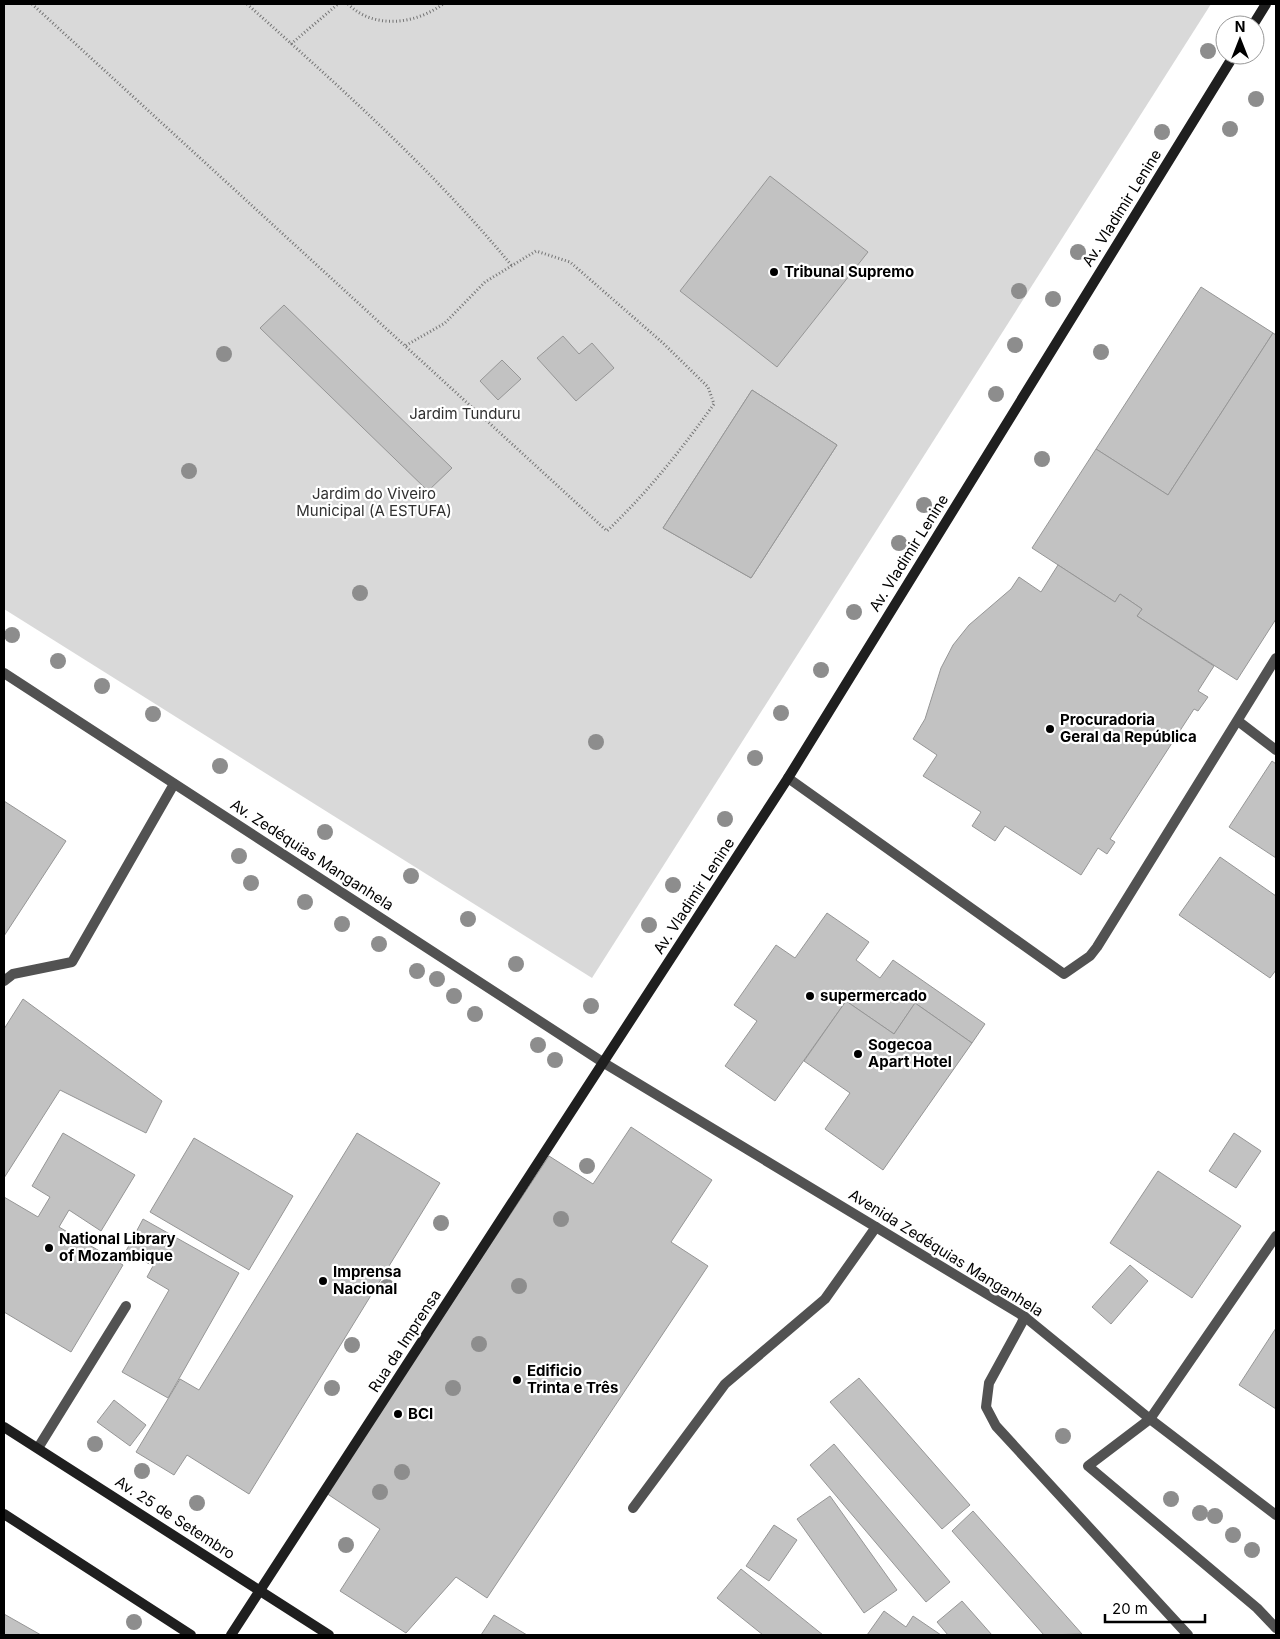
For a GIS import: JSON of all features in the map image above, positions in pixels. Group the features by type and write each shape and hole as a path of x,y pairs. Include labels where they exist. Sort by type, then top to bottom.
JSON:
{"main road":[{"path":"1259,15 1266,4"},
{"name":"Av. Vladimir Lenine","path":"604,1063 788,778 1228,65"},
{"name":"Rua da Imprensa","path":"231,1635 604,1063"},
{"name":"Av. 25 de Setembro","path":"4,1427 329,1635"},
{"path":"4,1514 191,1635"}],"street":[{"path":"788,778 1064,974 1090,956 1097,947 1276,658"},
{"name":"Av. Zedéquias Manganhela","path":"4,673 604,1063"},
{"path":"1238,721 1276,750"},
{"path":"4,981 13,974 72,962 174,784"},
{"name":"Avenida Zedéquias Manganhela","path":"604,1063 1025,1317 1150,1419 1276,1515"},
{"path":"633,1508 725,1384 825,1299 876,1227"},
{"path":"1276,1236 1150,1419 1088,1466 1276,1623"},
{"path":"38,1448 126,1306"},
{"path":"1025,1317 989,1383 986,1407 996,1426 1188,1635"},
{"path":"1257,1608 1276,1628"}],"path":[{"path":"32,4 405,346 607,531 639,500 678,455 714,404 708,387 663,343 570,262 536,251 485,282 445,323 405,346"},
{"path":"247,4 371,116 482,230 512,266"},
{"path":"291,44 338,4"},
{"path":"348,4 374,19 399,22 423,17 443,4"}],"green space":[{"name":"Jardim Tunduru","path":"4,4 1211,4 592,978 4,609"}],"building":[{"name":"Tribunal Supremo","path":"770,176 868,252 777,367 680,291"},
{"path":"1201,287 1273,333 1168,495 1096,449"},
{"path":"284,305 452,468 428,491 260,328"},
{"path":"1273,333 1276,335 1276,619 1237,680 1137,616 1142,609 1120,594 1115,602 1032,548 1096,449 1168,495"},
{"path":"563,336 579,354 592,343 614,368 576,401 537,358"},
{"path":"502,360 521,379 498,400 480,381"},
{"path":"752,390 837,445 751,578 663,528"},
{"path":"752,390 837,445 751,578 663,528"},
{"name":"Procuradoria Geral da República","path":"1058,565 1115,602 1120,594 1142,609 1137,616 1214,666 1198,691 1208,697 1198,711 1194,709 1110,839 1115,842 1107,854 1098,848 1081,875 1005,826 995,841 972,826 981,812 923,776 937,755 913,739 925,719 941,668 953,645 969,625 1011,589 1019,577 1041,592"},
{"path":"1272,761 1276,764 1276,858 1229,827"},
{"path":"4,801 66,841 4,936"},
{"path":"1220,857 1276,896 1276,970 1270,978 1179,915"},
{"path":"827,913 869,942 856,960 880,978 893,960 985,1024 972,1043 915,1003 894,1034 846,1001 775,1101 725,1066 757,1021 734,1005 776,945 795,958"},
{"path":"23,999 162,1101 146,1133 60,1090 4,1178 4,1029"},
{"path":"846,1001 894,1034 915,1003 972,1043 883,1170 825,1129 850,1093 804,1061"},
{"name":"Edificio Trinta e Três","path":"631,1127 712,1180 671,1242 708,1266 487,1598 456,1577 406,1633 340,1591 380,1529 326,1493 549,1156 593,1184"},
{"name":"National Library of Mozambique","path":"63,1133 135,1175 101,1231 69,1210 59,1227 123,1265 71,1352 4,1312 4,1197 38,1217 50,1197 32,1186"},
{"name":"Imprensa Nacional","path":"357,1133 440,1183 249,1494 187,1455 174,1475 136,1452 180,1379 199,1390"},
{"path":"1234,1133 1261,1151 1236,1188 1209,1171"},
{"path":"194,1138 293,1196 249,1270 150,1212"},
{"path":"1158,1171 1241,1226 1192,1298 1110,1243"},
{"path":"143,1219 239,1273 168,1398 122,1372 169,1290 147,1277 153,1266 126,1251"},
{"path":"1130,1265 1148,1281 1111,1324 1092,1307"},
{"path":"1276,1328 1276,1409 1239,1385"},
{"path":"859,1378 970,1505 942,1529 830,1402"},
{"path":"114,1400 146,1425 130,1446 97,1422"},
{"path":"834,1444 950,1582 926,1602 810,1465"},
{"path":"830,1496 897,1590 864,1613 797,1519"},
{"path":"973,1511 1082,1634 1044,1635 952,1531"},
{"path":"774,1525 797,1540 769,1581 746,1566"},
{"path":"741,1569 823,1635 763,1635 717,1598"},
{"path":"962,1601 992,1635 948,1635 937,1622"},
{"path":"884,1611 906,1627 913,1616 941,1635 867,1635"},
{"path":"4,1614 41,1635 4,1635"},
{"path":"494,1615 527,1635 481,1635"}],"place":[{"name":"Tribunal Supremo","path":"774,272"},
{"name":"Procuradoria Geral da República","path":"1050,729"},
{"name":"supermercado","path":"810,996"},
{"name":"Sogecoa Apart Hotel","path":"858,1054"},
{"name":"National Library of Mozambique","path":"49,1248"},
{"name":"Imprensa Nacional","path":"323,1281"},
{"name":"Edificio Trinta e Três","path":"517,1380"},
{"name":"BCI","path":"398,1414"}],"park label":[{"name":"Jardim do Viveiro Municipal (A ESTUFA)","path":"374,502"}]}
